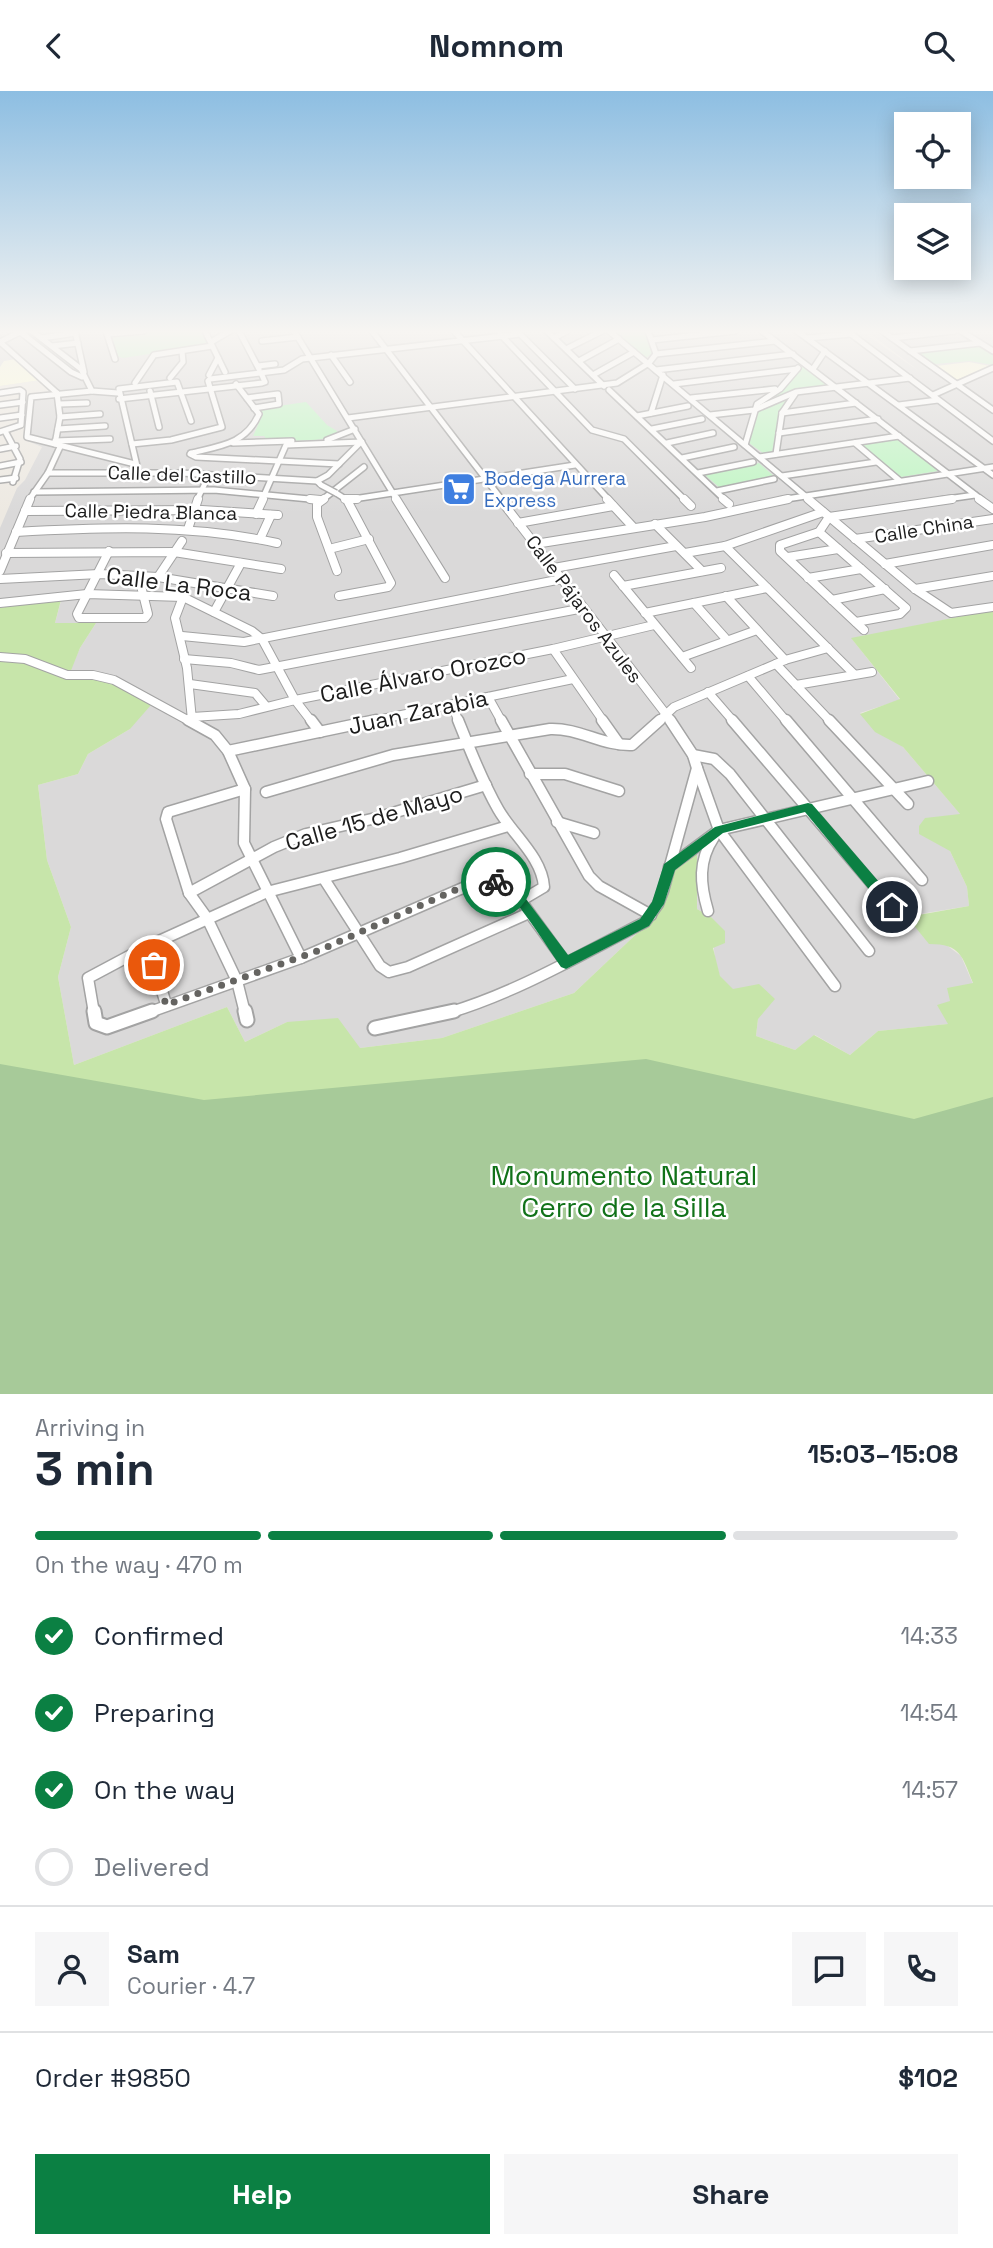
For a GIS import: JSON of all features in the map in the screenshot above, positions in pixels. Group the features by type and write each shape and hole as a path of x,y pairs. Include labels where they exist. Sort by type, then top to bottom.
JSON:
{"street":[{"path":"0,480 14,480 21,462 16,446 3,433 21,425 21,392"},
{"path":"78,392 30,397 27,437 125,462 135,461"},
{"path":"99,392 151,395 181,392 192,425 210,430"},
{"path":"119,394 126,392"},
{"path":"150,392 159,427"},
{"path":"132,444 171,440 220,428 223,424 211,392"},
{"path":"233,443 252,431 259,415 242,392"},
{"path":"332,392 445,578"},
{"name":"Calle Pájaros Azules","path":"418,392 664,713 693,755"},
{"path":"509,392 633,527"},
{"path":"348,418 555,392 594,431 624,439 691,506"},
{"path":"611,392 729,504"},
{"path":"651,413 658,392"},
{"path":"683,392 745,445 756,459 782,477 915,589 951,613 993,607"},
{"path":"691,398 752,392"},
{"path":"745,445 754,410 775,392"},
{"path":"710,415 754,410 796,392"},
{"path":"776,454 782,413 796,392"},
{"path":"842,392 993,509"},
{"path":"880,392 993,475"},
{"path":"928,392 993,440"},
{"path":"899,405 936,398 946,392"},
{"path":"967,392 993,410"},
{"path":"0,571 34,492 48,473 57,444 60,404 57,393"},
{"path":"119,394 135,461 141,473"},
{"path":"247,398 278,394 281,402 279,404 254,408"},
{"path":"983,403 993,398"},
{"path":"0,405 23,402"},
{"path":"60,404 87,403"},
{"path":"782,413 856,403"},
{"path":"637,416 688,406"},
{"path":"60,417 100,414"},
{"path":"0,418 22,415"},
{"path":"652,429 702,419"},
{"path":"779,433 878,419"},
{"path":"58,429 105,426"},
{"path":"355,429 316,443 305,440 233,443 190,454 196,457 341,463 364,467"},
{"path":"667,443 727,431"},
{"path":"698,473 776,454 899,436"},
{"path":"57,444 110,439"},
{"path":"256,514 267,493 284,446 289,443 362,442"},
{"path":"339,596 391,585 347,500 319,483 362,442"},
{"path":"855,443 900,481"},
{"path":"0,449 16,446"},
{"path":"682,458 734,447"},
{"path":"337,571 316,513 317,504 375,460"},
{"path":"0,465 21,462"},
{"path":"782,477 876,462"},
{"path":"347,500 575,465"},
{"path":"535,544 705,517 804,495 993,467"},
{"name":"Calle del Castillo","path":"48,473 181,473 319,483"},
{"path":"117,491 124,473"},
{"path":"175,491 181,473"},
{"path":"188,529 200,491 209,475"},
{"path":"717,491 774,479"},
{"path":"34,492 200,491 283,494 320,500"},
{"path":"685,553 725,546 826,515 975,495"},
{"path":"518,523 613,506"},
{"name":"Calle Piedra Blanca","path":"25,511 193,510 275,515 260,539"},
{"path":"826,515 819,532 780,545 779,549 864,630"},
{"name":"Calle China","path":"855,540 993,519"},
{"path":"655,524 702,571"},
{"path":"16,532 113,526 188,529 277,543"},
{"path":"819,532 905,606 906,610 900,614 856,622"},
{"path":"329,549 369,539"},
{"path":"158,577 182,541"},
{"path":"885,564 993,545"},
{"path":"554,568 676,546"},
{"path":"725,546 854,674"},
{"path":"788,557 838,549"},
{"path":"109,551 77,614 79,618 142,619 148,614 139,578"},
{"path":"6,553 174,552 281,569"},
{"path":"214,612 241,563"},
{"path":"623,586 721,568"},
{"path":"808,578 861,569"},
{"name":"Calle La Roca","path":"0,579 99,574 158,577 273,596"},
{"path":"614,575 691,668"},
{"path":"915,589 993,576"},
{"path":"182,636 236,642 262,639 562,579"},
{"path":"645,613 767,588"},
{"path":"832,600 885,589"},
{"path":"0,604 87,594 183,597 262,639 295,700 320,732"},
{"path":"726,596 785,660"},
{"path":"183,597 175,618 182,636 190,684 192,720"},
{"path":"694,603 727,640"},
{"path":"184,659 231,663 257,670 584,608"},
{"name":"Calle Álvaro Orozco","path":"192,720 227,717 266,706 606,638 654,625"},
{"path":"682,657 757,630"},
{"path":"265,792 393,755 564,728 626,746 636,743 664,713 785,660 828,648"},
{"path":"553,649 619,744"},
{"path":"0,657 25,659 67,675 93,675 114,680 208,729 228,751 245,789 243,830 250,859 301,958"},
{"path":"776,664 908,804"},
{"path":"796,685 872,672"},
{"path":"748,676 922,880"},
{"name":"Juan Zarabia","path":"228,751 573,679"},
{"path":"190,684 255,693 266,706"},
{"path":"709,692 892,907"},
{"path":"488,697 508,737 593,881 651,915"},
{"path":"453,705 486,785 508,826 521,840 545,883 540,890 522,901"},
{"path":"835,985 717,831 693,755 711,758 717,762 869,951"},
{"path":"375,1028 437,1016 487,1001 636,928 651,915 658,904 696,768"},
{"path":"530,773 557,771 619,791"},
{"path":"669,867 717,831 808,807 928,781"},
{"name":"Calle 15 de Mayo","path":"189,893 274,847 327,828 376,818 486,785"},
{"path":"245,789 174,810 166,815 189,893 207,918 237,981 247,1020"},
{"path":"557,822 594,833"},
{"path":"508,826 324,879 267,892 148,946 88,978 99,1026 107,1027 301,958 479,881 506,886 522,901 566,963"},
{"path":"708,911 699,871 704,854 717,831"},
{"path":"324,879 380,966 389,972 397,971 529,913"},
{"path":"148,946 166,1005"}],"shaded area":[{"path":"53,392 993,392 993,610 852,639 900,700 860,713 903,747 961,815 950,851 967,887 969,906 908,916 961,956 973,984 950,1001 949,1024 878,1031 850,1055 815,1035 795,1050 756,1036 758,1019 720,977 715,960 711,917 697,909 698,866 649,922 574,993 442,1038 360,1048 287,1022 245,1042 227,1007 74,1065 58,977 71,927 47,860 38,785 78,774 88,754 130,729 69,673 80,648 96,623 55,623 62,597 0,606 0,528 17,488 25,480 42,447 25,440 27,395"}],"green space":[{"path":"780,392 794,392 763,404"},
{"path":"791,396 780,411 772,452 763,453 749,443 756,410"},
{"path":"306,402 327,425 337,431 337,435 295,441 268,441 264,436 253,436 263,414 257,409"},
{"path":"897,438 938,471 901,477 861,444"},
{"path":"759,463 775,477 720,488 705,475"},
{"name":"Monumento Natural Cerro de la Silla","path":"62,596 55,623 96,623 80,648 70,673 109,680 151,705 130,729 88,754 78,774 38,785 47,860 71,927 58,977 74,1065 227,1007 245,1042 287,1022 338,1018 360,1048 442,1038 574,993 649,922 677,856 694,841 697,845 697,909 711,917 725,931 725,943 713,948 720,976 733,989 759,984 775,999 758,1019 756,1036 795,1050 814,1035 850,1055 878,1031 948,1024 937,1005 950,1001 947,988 973,983 959,953 948,946 929,944 907,917 969,906 967,887 950,851 919,834 919,826 925,818 960,814 903,747 875,732 860,714 900,699 851,638 993,610 993,1394 0,1394 0,608"},
{"name":"Monumento Natural Cerro de la Silla","path":"646,1059 914,1119 993,1097 993,1394 0,1394 0,1064 204,1100"}],"way so far":[{"path":"154,965 166,1005 359,935 471,883 496,882"}],"place":[{"name":"Bodega Aurrera Express","path":"459,489"}],"route":[{"path":"496,882 513,890 566,963 645,922 658,904 669,867 719,830 808,807 892,907"}]}
